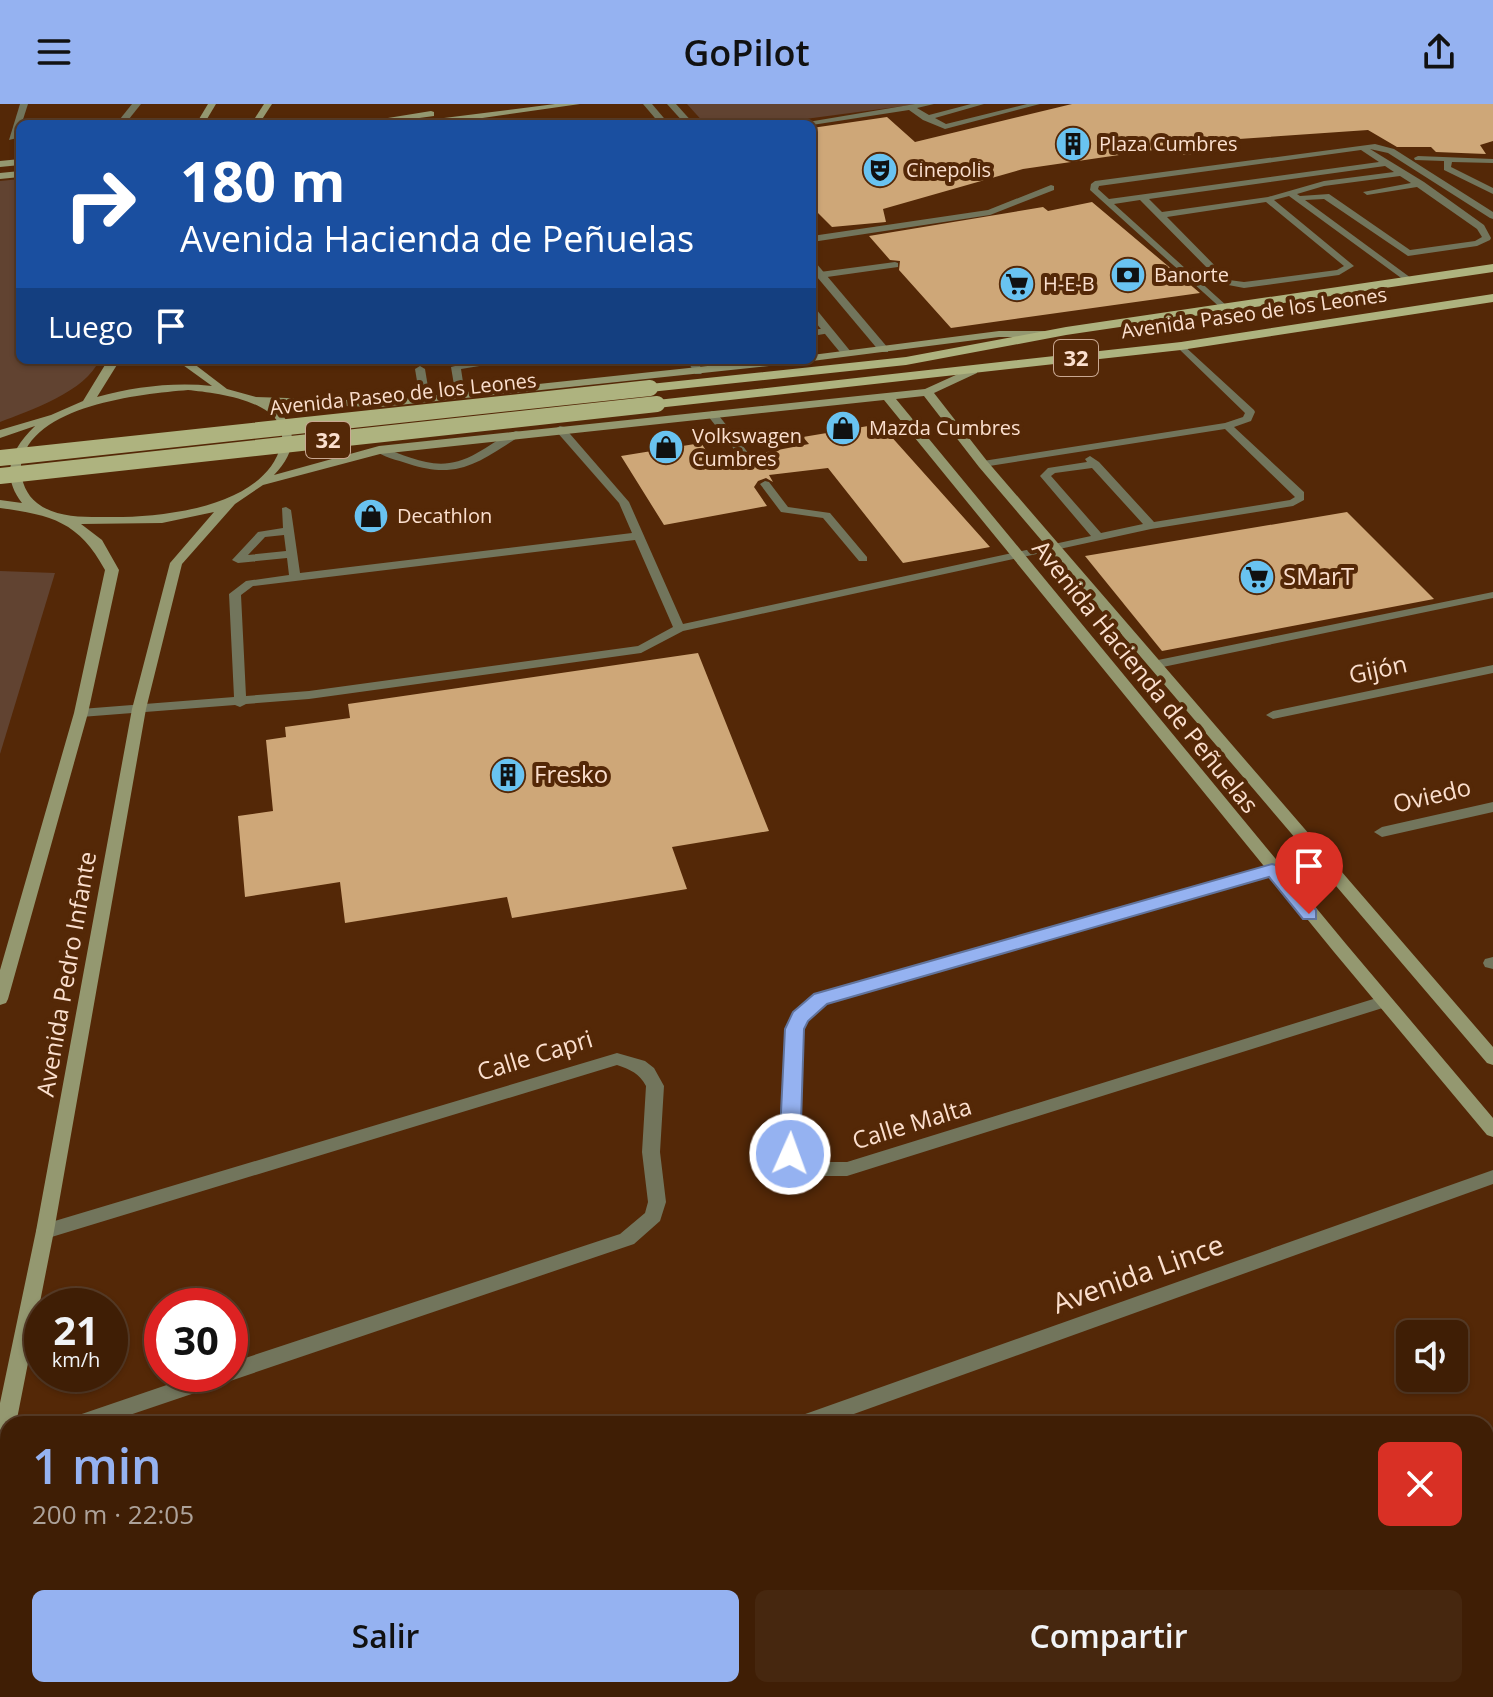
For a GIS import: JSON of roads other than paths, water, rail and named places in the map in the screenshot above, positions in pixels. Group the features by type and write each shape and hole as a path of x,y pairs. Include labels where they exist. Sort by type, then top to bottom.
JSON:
{"main road":[{"name":"Avenida Paseo de los Leones","path":"0,458 906,361 1048,334 1493,268"},
{"name":"Avenida Paseo de los Leones","path":"0,476 973,371 1181,346 1493,298"}],"street":[{"path":"123,120 137,104"},
{"path":"386,120 508,104"},
{"path":"451,120 576,104"},
{"path":"647,104 661,120"},
{"path":"671,104 686,120"},
{"path":"0,139 16,137"},
{"path":"816,276 884,350"},
{"path":"816,316 847,354"},
{"name":"Avenida Paseo de los Leones","path":"816,358 999,334 1048,334"},
{"path":"87,403 111,364"},
{"path":"188,364 227,391"},
{"name":"Avenida Paseo de los Leones","path":"255,400 380,404 724,364"},
{"name":"Avenida Paseo de los Leones","path":"264,482 379,450 927,392 973,371"},
{"path":"0,434 87,403 145,389 188,387 227,391 255,400 276,413 287,430 287,448 264,482 229,503 204,512 166,518 69,520 39,510 0,504"},
{"name":"Avenida Hacienda de Peñuelas","path":"927,392 983,464 1158,664 1493,1059"},
{"name":"Avenida Hacienda de Peñuelas","path":"888,397 1020,555 1272,870 1493,1130"},
{"path":"379,450 359,435 358,427 361,418 380,404"},
{"path":"39,510 25,499 14,466 21,447 65,412"},
{"name":"Avenida Pedro Infante","path":"11,1416 139,709 176,563 229,503"},
{"name":"Avenida Pedro Infante","path":"0,999 81,713 112,570 97,543 69,520"},
{"name":"Gijón","path":"1273,715 1493,669"},
{"name":"Oviedo","path":"1382,832 1493,807"},
{"name":"Calle Malta","path":"1272,870 820,999 800,1017 794,1029 790,1154 809,1169 847,1169 1383,1002"},
{"name":"Calle Capri","path":"45,1231 617,1059 648,1073 655,1086 651,1152 657,1202 653,1216 627,1239 248,1366"},
{"name":"Avenida Lince","path":"823,1416 1493,1177"},
{"name":"Calle Capri","path":"101,1416 172,1392"}],"lane":[{"path":"816,122 930,104"},
{"path":"926,118 980,104"},
{"path":"912,109 937,125 949,127 1036,104"},
{"path":"1162,215 1268,199 1326,196 1408,253 1477,243 1487,238 1481,227 1421,184 1360,147"},
{"path":"1224,308 1094,190 1095,184 1360,147 1391,151 1493,216"},
{"path":"1418,158 1450,166 1488,193"},
{"path":"1438,172 1450,166 1493,161"},
{"path":"1247,163 1408,280"},
{"path":"1109,202 1387,163"},
{"path":"1294,196 1335,182 1403,173"},
{"path":"1367,192 1421,184"},
{"path":"1461,187 1488,193"},
{"path":"816,238 990,212 1051,188"},
{"path":"1142,197 1233,285 1349,268 1340,256 1268,199"},
{"path":"816,276 895,265"},
{"path":"816,332 827,331"},
{"path":"983,464 1081,451 1227,426 1247,419 1250,412 1181,346"},
{"path":"460,395 456,367 474,364"},
{"path":"420,369 425,399"},
{"path":"712,414 745,456"},
{"path":"81,713 240,703 641,649 679,628 1151,526 1298,501 1300,494 1227,426"},
{"path":"560,429 624,502 679,628"},
{"path":"379,450 431,470 462,467 516,434"},
{"path":"1081,451 1151,526"},
{"path":"1095,464 1052,470 1045,476 1098,537"},
{"path":"765,484 785,510 826,515 863,559"},
{"path":"286,510 295,575"},
{"path":"289,531 262,534 238,560 292,554"},
{"path":"240,703 235,594 250,583 295,575 639,536"},
{"path":"1158,664 1493,595"}],"place":[{"name":"Plaza Cumbres","path":"1073,144"},
{"name":"Cinepolis","path":"880,170"},
{"name":"Banorte","path":"1128,275"},
{"name":"H-E-B","path":"1017,284"},
{"name":"Mazda Cumbres","path":"843,428"},
{"name":"Volkswagen Cumbres","path":"666,447"},
{"name":"Decathlon","path":"371,516"},
{"name":"SMarT","path":"1257,577"},
{"name":"Fresko","path":"508,775"}]}
